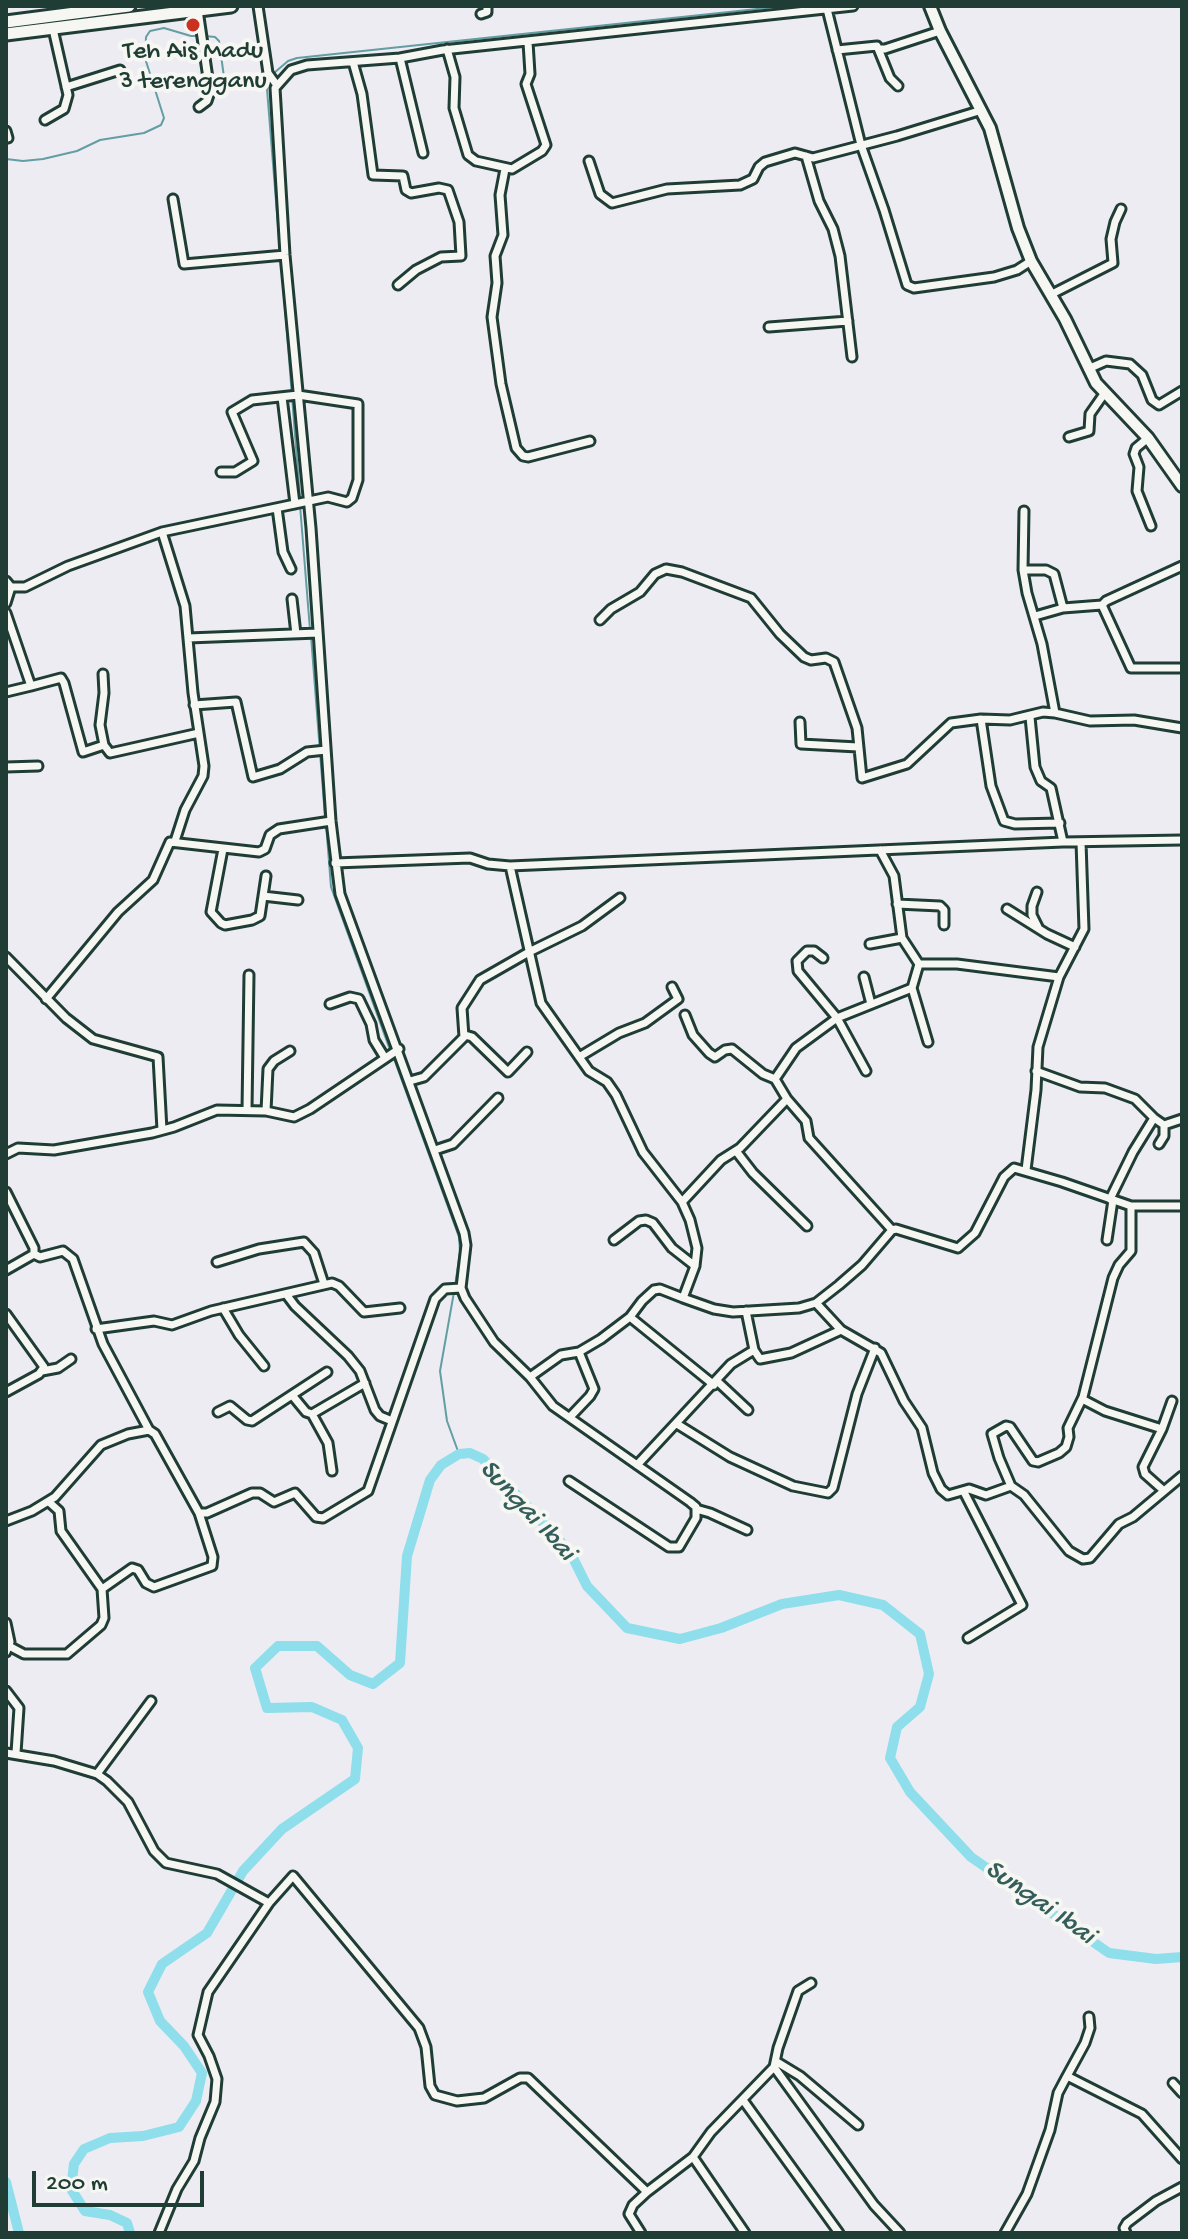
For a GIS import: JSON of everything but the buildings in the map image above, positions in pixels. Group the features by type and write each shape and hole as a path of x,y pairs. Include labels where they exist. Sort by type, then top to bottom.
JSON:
{"highway":[{"path":"6,22 129,6"},
{"path":"6,34 231,6"}],"main road":[{"path":"930,6 997,147 1020,236 1031,261 1052,294 1088,369 1104,394 1177,471 1182,486"}],"street":[{"path":"258,6 268,73 275,83 280,255 290,396 318,633 324,750 335,863 340,894 464,1233 466,1245 456,1288"},
{"path":"481,14 487,12 487,6"},
{"path":"275,83 297,66 400,58 447,49 528,42 761,12 853,6"},
{"path":"827,9 861,145 910,287 994,277 1017,270 1031,261"},
{"path":"198,10 210,92 207,101 199,107"},
{"path":"45,120 66,106 68,95 53,29"},
{"path":"837,50 872,45 885,49 940,31"},
{"path":"447,49 455,77 454,108 468,155 476,161 505,169 517,168 546,145 526,84 530,74 528,42"},
{"path":"879,49 890,78 898,86"},
{"path":"400,58 423,153"},
{"path":"353,62 362,94 373,175 403,176 406,190 411,193 439,188 448,190 459,222 461,256 441,257 416,270 398,285"},
{"path":"66,87 120,70"},
{"path":"589,161 600,194 612,203 667,189 740,185 753,179 765,162 795,153 813,158 982,110"},
{"path":"806,156 819,201 836,236 852,357"},
{"path":"505,169 500,195 503,235 495,256 497,283 492,317 501,384 516,448 528,457 590,441"},
{"path":"173,199 184,264 280,255"},
{"path":"1052,294 1113,263 1111,239 1121,209"},
{"path":"769,327 848,321"},
{"path":"1088,369 1106,361 1130,364 1142,375 1152,400 1159,405 1182,391"},
{"path":"1069,437 1089,431 1090,414 1104,394"},
{"path":"290,396 302,503"},
{"path":"6,603 9,584 25,587 78,562 162,532 332,497 347,502 352,498 360,465 358,404 290,396 257,398 232,412 253,461 235,472 221,472"},
{"path":"1148,438 1136,448 1134,454 1139,467 1137,491 1151,526"},
{"path":"277,508 283,552 291,569"},
{"path":"1024,511 1023,570 1055,713"},
{"path":"162,532 185,606 204,773 185,810 175,841"},
{"path":"600,620 611,609 640,592 655,574 666,569 751,598 780,634 804,657 811,660 826,658 834,662 854,716 862,778 907,764 951,723 981,719 1010,720 1043,712 1090,721 1134,720 1182,728"},
{"path":"1035,616 1063,608 1104,603 1181,569"},
{"path":"1023,570 1046,570 1054,574 1063,608"},
{"path":"292,599 301,634"},
{"path":"1104,603 1131,668 1182,668"},
{"path":"6,613 31,686"},
{"path":"188,638 318,633"},
{"path":"103,674 104,693 99,715 104,745 112,753 199,733"},
{"path":"6,692 61,678 83,752 104,745"},
{"path":"194,705 236,702 253,777 280,769 312,751 324,750"},
{"path":"1030,717 1035,767 1041,781 1051,788 1062,832"},
{"path":"981,719 991,786 1004,821 1062,832 1081,842 1182,840"},
{"path":"800,722 801,744 858,747"},
{"path":"6,767 38,766"},
{"path":"46,999 118,912 153,880 162,864 167,845 175,841 259,852 265,849 270,835 279,829 331,821"},
{"path":"335,863 470,858 510,866 880,850 1062,832"},
{"path":"1026,1170 1038,1047 1059,977 1085,924 1081,842"},
{"path":"223,849 211,912 225,925 252,920 261,914 266,876"},
{"path":"880,850 894,876 902,938 919,964 912,988 928,1042"},
{"path":"510,866 541,1003 589,1071 612,1088 643,1152 682,1202 695,1235 695,1266 683,1298"},
{"path":"1037,892 1032,915 1039,929"},
{"path":"263,896 298,900"},
{"path":"465,1035 461,1011 478,983 529,952 582,926 620,898"},
{"path":"897,904 940,906 944,910 944,925"},
{"path":"1007,909 1075,947"},
{"path":"870,944 902,938"},
{"path":"823,958 811,950 801,956 796,965 801,976 837,1018 866,1071"},
{"path":"6,957 46,999 98,1042 113,1043 158,1057 162,1130"},
{"path":"919,964 957,964 1059,977"},
{"path":"247,1110 249,975"},
{"path":"864,977 871,1004"},
{"path":"579,1057 619,1033 645,1023 678,999 672,987"},
{"path":"775,1079 796,1048 837,1018 912,988"},
{"path":"330,1004 350,997 359,999 371,1024 374,1040 386,1057"},
{"path":"685,1015 693,1035 709,1053 715,1057 732,1049 763,1074 775,1079 806,1121 809,1138 892,1230 953,1247 964,1245 978,1228 1009,1171 1014,1168 1131,1206 1182,1206"},
{"path":"410,1081 424,1077 465,1035"},
{"path":"465,1035 472,1037 508,1072 527,1052"},
{"path":"6,1154 18,1148 54,1150 162,1130 217,1110 266,1111 294,1117 397,1050"},
{"path":"266,1111 268,1069 290,1051"},
{"path":"1036,1071 1080,1087 1105,1088 1135,1099 1164,1125"},
{"path":"435,1150 453,1144 498,1098"},
{"path":"682,1202 721,1160 736,1151 787,1099"},
{"path":"1107,1240 1112,1200 1133,1152 1154,1118"},
{"path":"1164,1125 1182,1119"},
{"path":"1159,1144 1164,1136 1164,1125"},
{"path":"736,1151 753,1173 807,1226"},
{"path":"6,1192 33,1245 34,1254"},
{"path":"1131,1206 1131,1251 1113,1278 1082,1399 1070,1422 1066,1447 1038,1462 1030,1459 1010,1427 992,1434 1011,1486 1024,1495 1069,1551 1083,1559 1090,1558 1119,1524 1133,1517 1182,1476"},
{"path":"614,1240 639,1221 646,1220 653,1223 672,1248 695,1266"},
{"path":"530,1377 561,1355 579,1352 630,1317 654,1290 660,1289 714,1309 784,1310 816,1303 862,1265 892,1230"},
{"path":"217,1262 259,1249 304,1242 313,1250 324,1284"},
{"path":"34,1254 40,1257 63,1251 71,1255 96,1329 149,1430 155,1434 199,1513 213,1557 212,1566 154,1587 146,1583 138,1570 132,1568 102,1589"},
{"path":"6,1270 34,1254"},
{"path":"96,1329 154,1321 172,1325 223,1308 324,1284 339,1286 364,1312 400,1308"},
{"path":"456,1288 494,1342 530,1377 553,1406 696,1509 747,1530"},
{"path":"199,1513 207,1513 252,1493 260,1493 274,1502 295,1493 316,1517 323,1518 368,1491 435,1299 441,1292 456,1288"},
{"path":"286,1294 348,1356 360,1371 375,1410 392,1421"},
{"path":"816,1303 841,1330 875,1348 886,1359 904,1401 922,1428 930,1465 941,1489 948,1495 975,1489 986,1495 1011,1486"},
{"path":"223,1308 239,1335 264,1366"},
{"path":"746,1311 754,1350 760,1359 805,1347 841,1330"},
{"path":"6,1314 43,1362 42,1371"},
{"path":"630,1317 748,1410"},
{"path":"677,1424 730,1457 793,1486 828,1493 833,1488 857,1394 875,1348"},
{"path":"637,1465 735,1360 754,1350"},
{"path":"570,1417 594,1389 579,1352"},
{"path":"7,1388 42,1371 58,1368 71,1359"},
{"path":"218,1412 230,1406 252,1421 327,1372"},
{"path":"312,1414 365,1383"},
{"path":"292,1395 306,1412 312,1414 328,1443 332,1471"},
{"path":"1082,1399 1105,1411 1162,1429"},
{"path":"1163,1490 1143,1470 1172,1401"},
{"path":"6,1521 49,1502 67,1486 86,1459 101,1445 128,1434 149,1430"},
{"path":"569,1481 669,1547 679,1547 692,1527 696,1509"},
{"path":"964,1492 1022,1605 968,1638"},
{"path":"6,1623 10,1635 8,1649 24,1654 63,1655 72,1652 104,1618 102,1589 61,1531 59,1511 49,1502"},
{"path":"6,1691 19,1708 16,1753"},
{"path":"97,1774 151,1701"},
{"path":"6,1753 54,1761 97,1774 128,1802 154,1851 166,1863 217,1874 269,1903"},
{"path":"159,2233 177,2189 194,2161 215,2102 217,2079 198,2035 205,2000 211,1985 269,1903 293,1876 419,2028 426,2047 430,2086 435,2095 457,2101 484,2098 520,2078 528,2078 647,2192"},
{"path":"641,2233 629,2214 633,2205 693,2157 711,2132 775,2064 798,1991 811,1983"},
{"path":"1005,2233 1027,2194 1050,2130 1058,2093 1085,2043 1090,2028 1089,2017"},
{"path":"775,2064 800,2076 858,2125"},
{"path":"775,2064 874,2205 900,2233"},
{"path":"1067,2076 1142,2114 1182,2159"},
{"path":"1173,2083 1182,2093"},
{"path":"743,2100 839,2233"},
{"path":"693,2157 745,2233"},
{"path":"1126,2233 1124,2228 1127,2223 1156,2201 1182,2187"}],"waterway":[{"path":"274,73 288,61 297,58 785,6"},
{"path":"6,159 43,159 77,151 100,140 144,133 161,125 164,118 145,58 146,37 150,31 164,28 199,36"},
{"path":"205,36 215,37 219,41 224,77 228,84 265,89"},
{"path":"270,79 267,89 280,251"},
{"path":"281,257 300,498"},
{"path":"300,505 310,630"},
{"path":"311,636 325,817"},
{"path":"326,824 331,887 390,1050"},
{"path":"393,1056 459,1237 455,1286"},
{"path":"454,1292 440,1371 447,1421 459,1454"},
{"name":"Sungai Ibai","path":"130,2233 127,2223 110,2215 85,2211 71,2189 74,2164 84,2149 110,2138 143,2136 179,2127 196,2101 202,2073 184,2046 160,2021 148,1992 162,1964 207,1933 243,1871 282,1829 355,1779 358,1748 342,1720 312,1707 267,1708 255,1668 278,1646 317,1646 350,1675 373,1684 400,1663 407,1556 430,1480 441,1465 459,1454 470,1453 483,1459 570,1552 587,1586 627,1628 680,1639 721,1628 782,1604 839,1595 883,1605 920,1634 929,1674 920,1707 897,1727 890,1758 910,1792 971,1857 1109,1953 1156,1959 1182,1957"},
{"name":"Sungai Ibai","path":"6,2182 19,2233"}],"place":[{"name":"Teh Ais Madu 3 terengganu","path":"193,25"}]}
